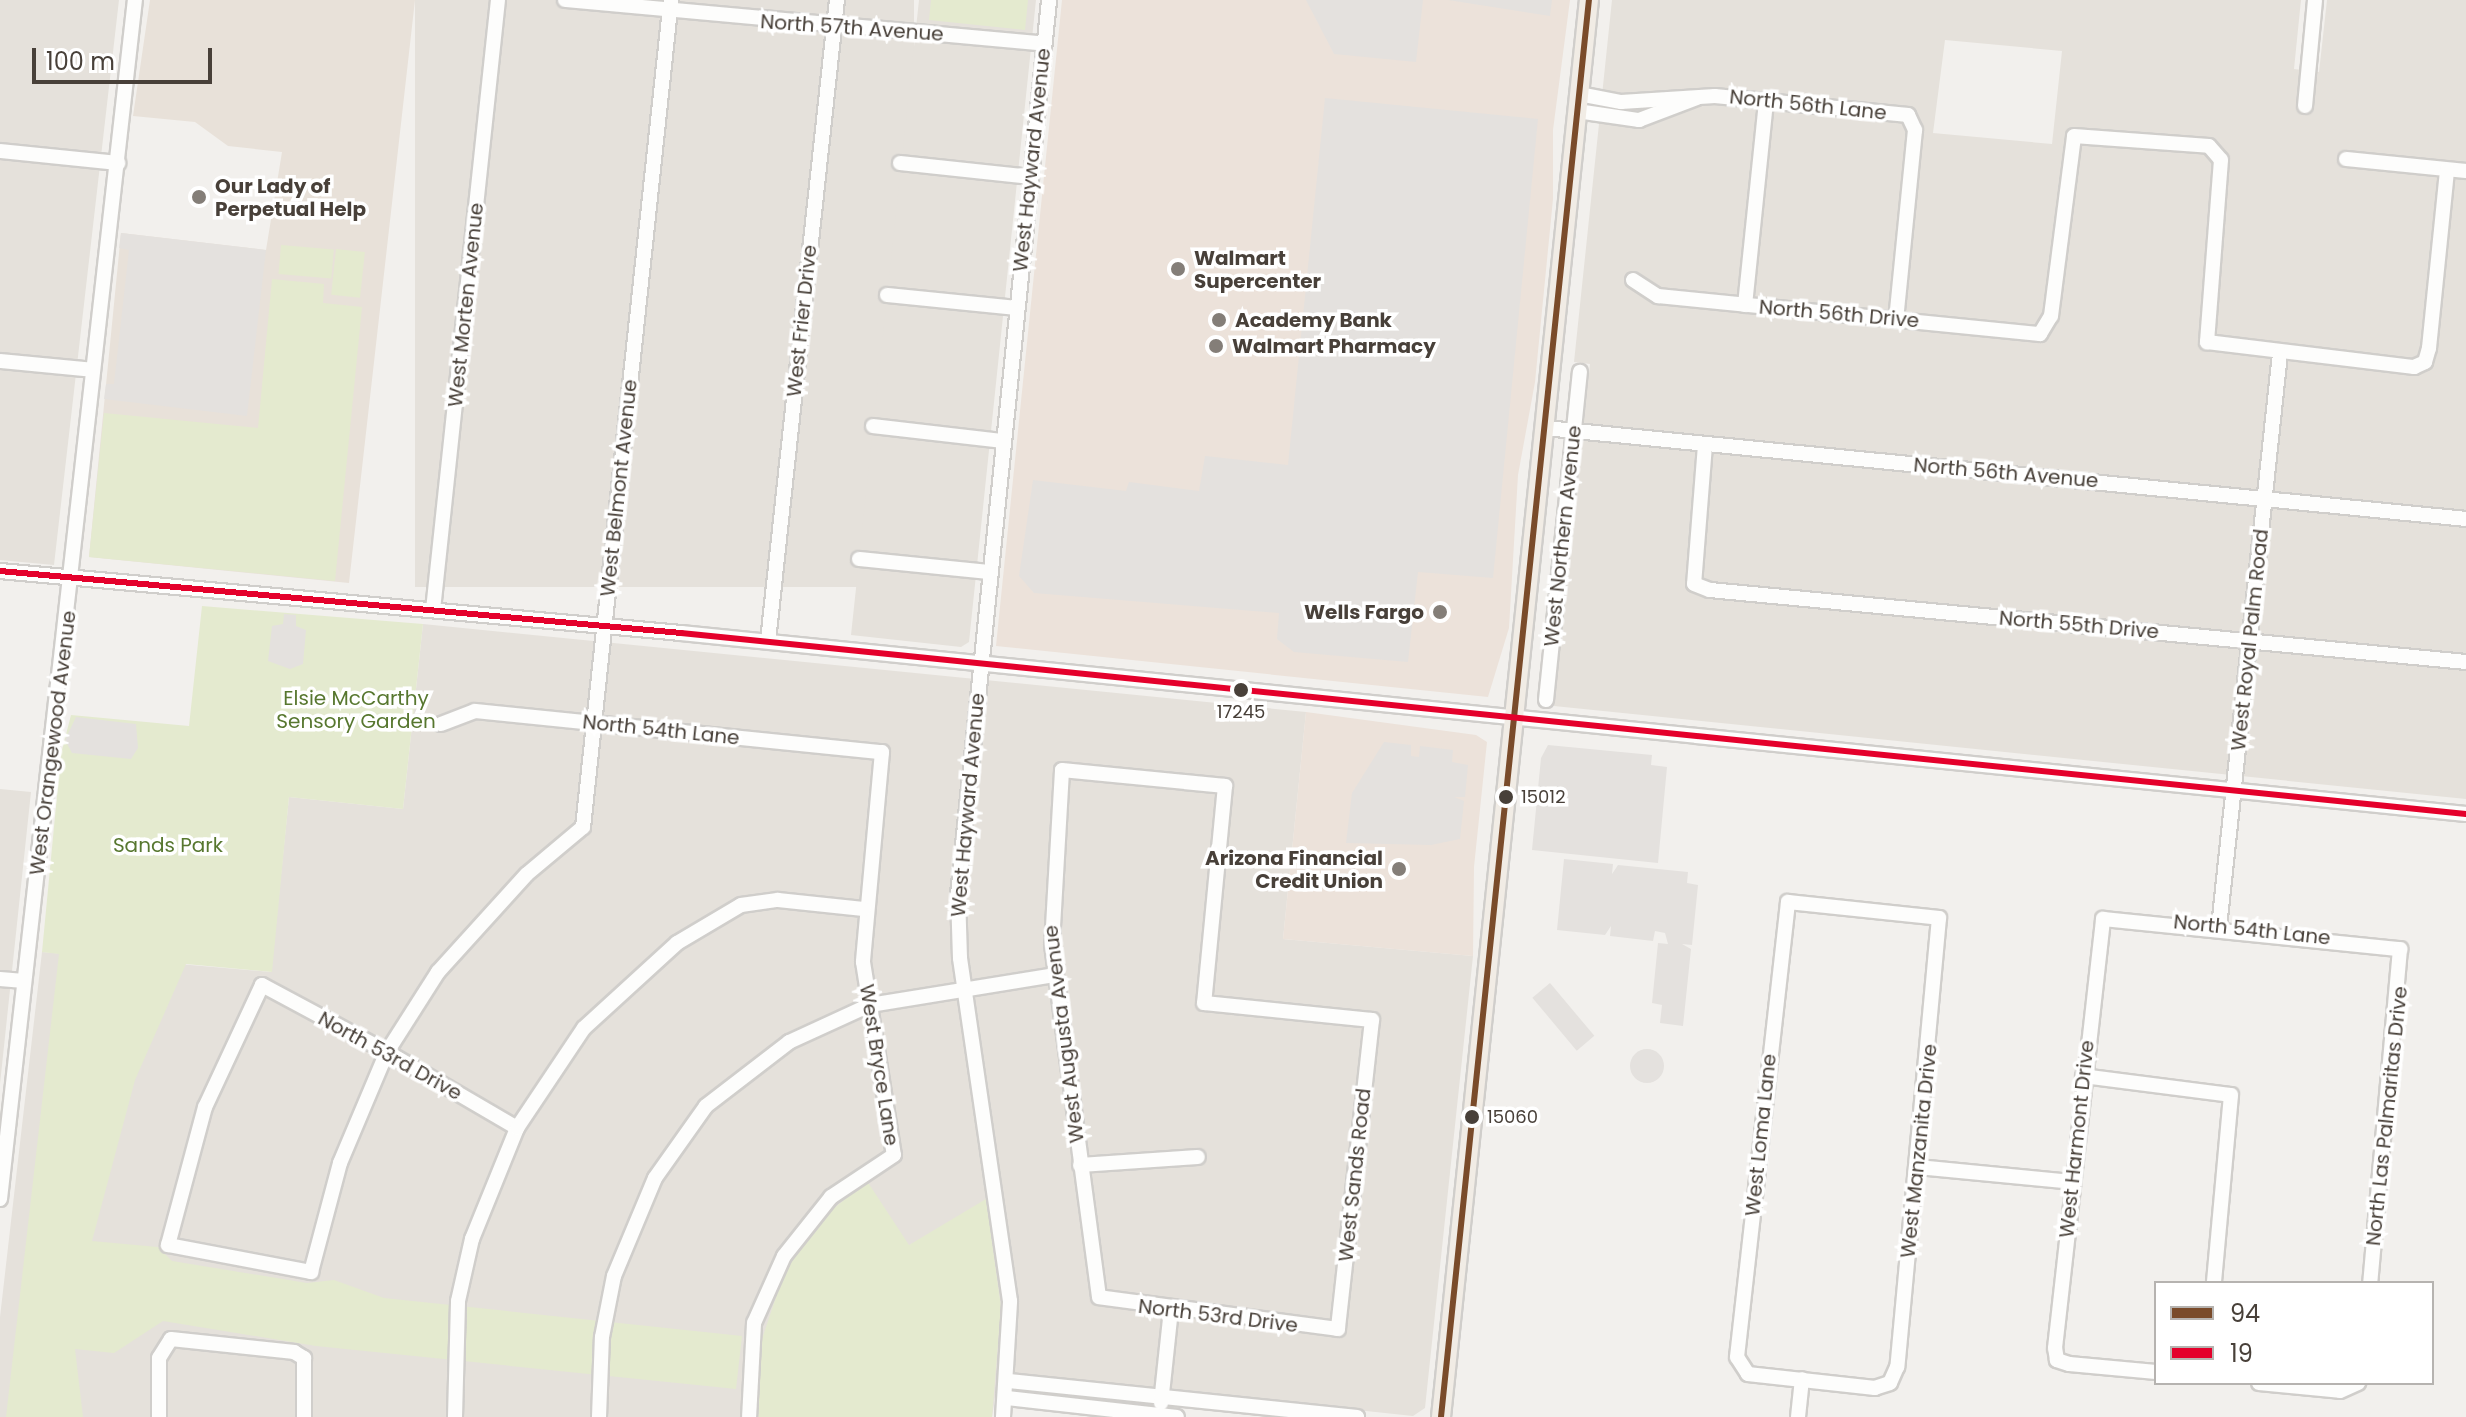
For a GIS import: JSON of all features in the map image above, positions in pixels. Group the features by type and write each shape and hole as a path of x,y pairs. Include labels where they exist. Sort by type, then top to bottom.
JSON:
{"main road":[{"name":"West Northern Avenue","path":"1441,1417 1589,0"}],"street":[{"name":"West Orangewood Avenue","path":"0,1199 135,0"},
{"name":"West Morten Avenue","path":"433,610 498,0"},
{"name":"North 57th Avenue","path":"565,0 670,5 834,27 1044,44"},
{"name":"West Frier Drive","path":"768,641 837,0"},
{"name":"West Hayward Avenue","path":"1003,1417 1009,1381 1008,1280 964,986 958,895 1049,0"},
{"path":"2305,106 2315,0"},
{"name":"West Belmont Avenue","path":"311,1272 340,1163 387,1052 438,972 527,874 583,827 670,5"},
{"name":"North 56th Lane","path":"1578,103 1639,120 1701,96 1913,120 1896,319"},
{"path":"1745,305 1766,101"},
{"name":"North 56th Drive","path":"1633,280 1658,296 2040,334 2047,330 2074,136 2216,152 2221,160 2207,342 2280,353"},
{"path":"0,151 118,163"},
{"path":"2346,159 2466,171"},
{"path":"900,163 1031,177"},
{"path":"2280,353 2414,367 2425,362 2447,170"},
{"path":"887,295 1017,308"},
{"name":"West Royal Palm Road","path":"2219,927 2280,353"},
{"path":"0,361 93,370"},
{"name":"West Northern Avenue","path":"1546,700 1580,372"},
{"path":"873,426 1003,441"},
{"name":"North 56th Avenue","path":"1545,428 2466,519"},
{"name":"North 55th Drive","path":"1705,445 1694,584 2466,662"},
{"path":"859,559 989,572"},
{"path":"0,571 768,641 1514,721 2466,814"},
{"name":"North 54th Lane","path":"441,724 475,711 882,752"},
{"name":"West Bryce Lane","path":"749,1417 754,1323 784,1256 831,1197 894,1155 870,1005 864,909 882,752"},
{"name":"West Augusta Avenue","path":"1099,1297 1056,975 1050,898 1062,770 1225,786 1204,1003 1372,1020"},
{"path":"455,1417 458,1301 472,1239 517,1128 584,1028 629,982 707,921 741,905 778,900 864,909"},
{"name":"West Manzanita Drive","path":"1788,902 1939,918 1917,1167 1890,1383 1875,1388 1802,1379"},
{"name":"West Loma Lane","path":"1788,902 1739,1369 1802,1379"},
{"name":"North 54th Lane","path":"2103,919 2219,927 2400,949"},
{"name":"West Harmont Drive","path":"2103,919 2083,1076 2057,1360 2154,1372"},
{"name":"North Las Palmaritas Drive","path":"2370,1281 2400,949"},
{"path":"599,1417 602,1337 614,1276 655,1178 706,1106 789,1042 870,1005 964,986 1056,975"},
{"path":"0,979 24,981"},
{"name":"North 53rd Drive","path":"311,1272 168,1245 205,1107 262,985 387,1052 517,1128"},
{"name":"West Sands Road","path":"1338,1329 1372,1020"},
{"path":"2083,1076 2231,1095 2214,1281"},
{"path":"1080,1165 1198,1157"},
{"path":"1917,1167 2072,1182"},
{"name":"North 53rd Drive","path":"1099,1297 1171,1310 1338,1329"},
{"path":"1161,1415 1171,1310"},
{"path":"159,1417 163,1344 171,1339 304,1358 304,1417"},
{"path":"1798,1417 1802,1379"},
{"path":"1009,1381 1357,1417"},
{"path":"1007,1398 1082,1412 1177,1417"}],"shaded area":[{"path":"0,0 119,0 54,565 0,560"},
{"path":"150,0 415,0 349,583 89,557 121,233 266,250 282,152 228,146 195,122 133,116"},
{"path":"415,0 914,0 914,587 415,587"},
{"path":"919,0 1036,0 969,642 961,647 851,635"},
{"path":"1062,0 1570,0 1553,130 1553,199 1535,382 1518,475 1509,628 1488,697 996,646"},
{"path":"1306,0 1423,0 1416,62 1334,54"},
{"path":"1448,0 1552,0 1550,16"},
{"path":"1612,0 2301,0 2294,69 2319,72 2327,0 2466,0 2466,799 1554,706 1590,364 1574,362","holes":["1945,40 2062,51 2052,144 1933,133"]},
{"path":"1325,98 1538,119 1493,578 1418,572 1408,662 1294,652 1277,639 1279,613 1034,593 1019,576 1033,480 1126,491 1129,482 1199,491 1205,456 1288,465"},
{"path":"121,233 266,250 247,416 104,399 106,384 114,384 129,250 119,248"},
{"path":"284,614 296,615 296,626 306,630 303,664 290,669 268,661 272,626 283,624"},
{"path":"423,624 1306,712 1283,939 1473,956 1425,1408 1413,1416 999,1372 992,1417 0,1417 0,1317 42,952 271,972 289,797 403,809"},
{"path":"1306,712 1476,735 1487,742 1474,867 1473,956 1283,939"},
{"path":"76,717 136,724 138,748 131,759 72,753 65,740"},
{"path":"1384,742 1411,745 1411,756 1419,757 1420,746 1453,750 1452,762 1468,765 1465,797 1454,797 1464,801 1460,839 1431,845 1346,843 1352,793"},
{"path":"1548,745 1652,755 1651,765 1667,767 1658,863 1532,850 1541,758"},
{"path":"0,789 31,792 0,1084"},
{"path":"1564,859 1613,864 1612,874 1618,865 1688,872 1687,883 1698,885 1692,945 1682,944 1691,949 1683,1026 1660,1023 1662,1005 1652,1003 1658,943 1668,944 1665,933 1655,931 1653,941 1610,936 1611,926 1605,935 1557,930"},
{"path":"1550,983 1594,1036 1577,1051 1532,998"},
{"path":"1647,1049 1659,1054 1664,1066 1659,1078 1647,1083 1635,1078 1630,1066 1635,1054"}],"green space":[{"path":"931,0 1028,0 1025,30 929,20"},
{"path":"281,245 334,250 331,279 278,274"},
{"path":"336,249 365,252 360,298 331,295"},
{"path":"272,279 324,284 323,303 362,307 335,581 89,557 104,413 258,428"},
{"path":"202,606 423,624 403,809 289,797 272,972 186,964 135,1080 92,1241 158,1247 172,1261 307,1283 334,1280 384,1298 742,1336 736,1389 316,1346 163,1321 114,1353 75,1349 83,1417 6,1417 59,954 42,952 61,754 71,715 189,726"},
{"path":"867,1181 909,1245 986,1199 1001,1307 992,1417 756,1417 758,1351 784,1273 821,1219"}],"transit line":[{"name":"94","path":"1441,1417 1589,0"},
{"name":"19","path":"0,571 681,633 2466,814"}],"place":[{"name":"Our Lady of Perpetual Help","path":"199,197"},
{"name":"Walmart Supercenter","path":"1178,269"},
{"name":"Academy Bank","path":"1219,320"},
{"name":"Walmart Pharmacy","path":"1216,346"},
{"name":"Wells Fargo","path":"1440,612"},
{"name":"17245","path":"1241,690"},
{"name":"15012","path":"1506,797"},
{"name":"Arizona Financial Credit Union","path":"1399,869"},
{"name":"15060","path":"1472,1117"}],"park label":[{"name":"Elsie McCarthy Sensory Garden","path":"356,710"},
{"name":"Sands Park","path":"168,845"}]}
